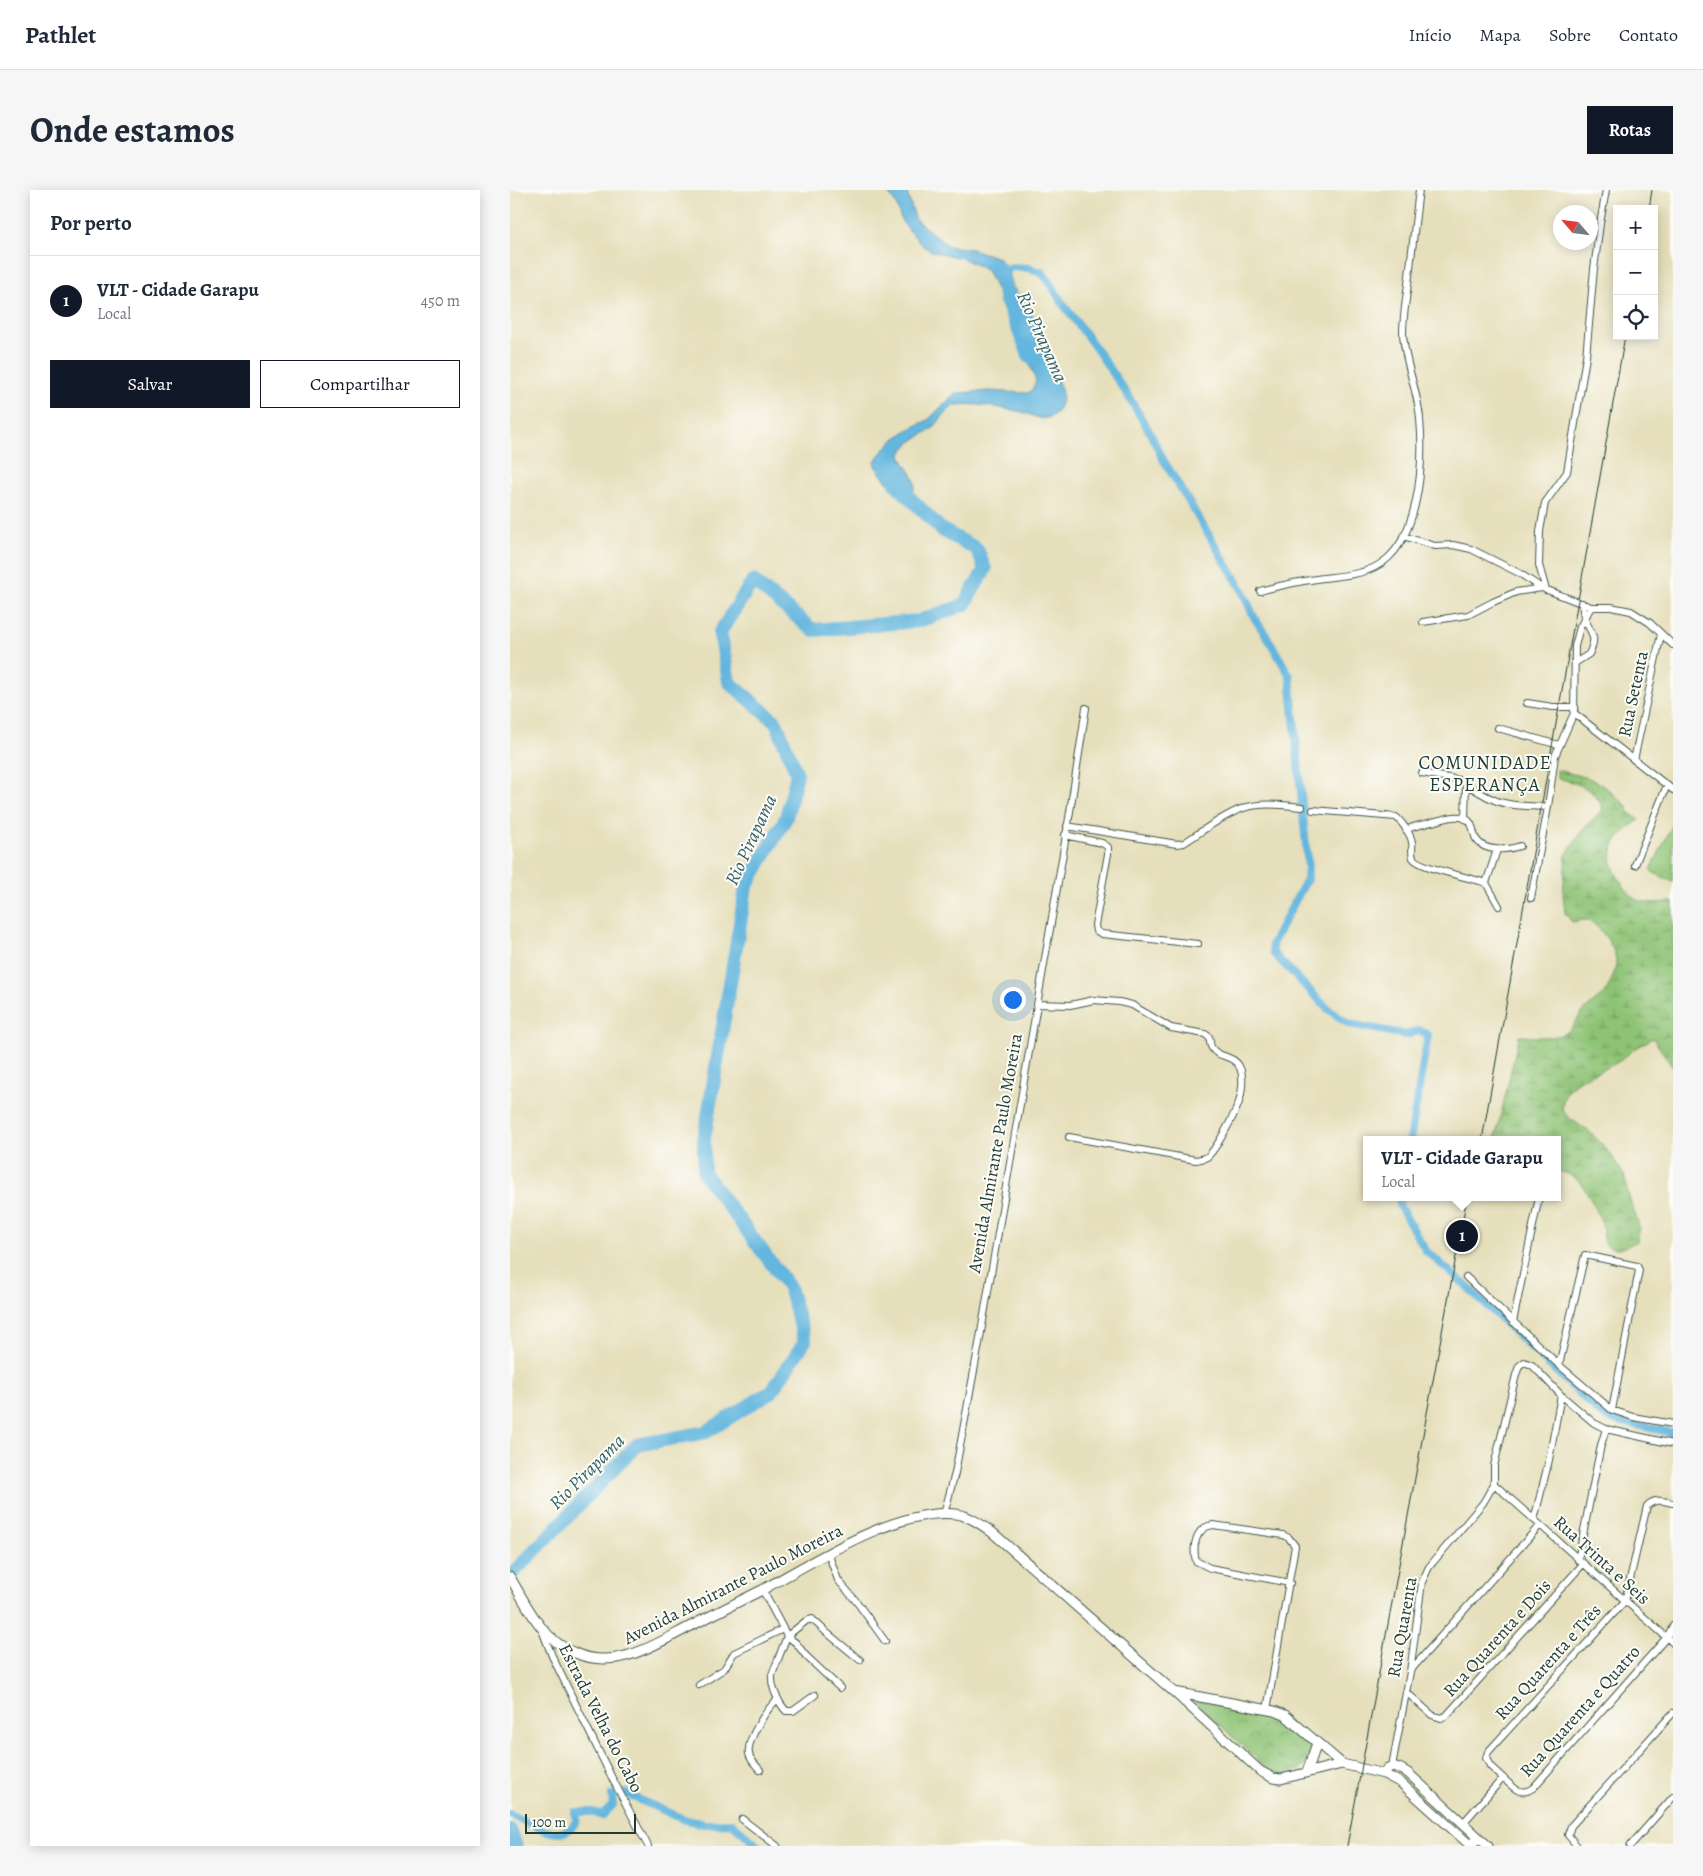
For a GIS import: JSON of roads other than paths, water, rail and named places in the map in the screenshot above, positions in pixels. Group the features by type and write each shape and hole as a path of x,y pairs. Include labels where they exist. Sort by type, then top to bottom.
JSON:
{"main road":[{"name":"Avenida Almirante Paulo Moreira","path":"510,1577 542,1629 550,1638 573,1653 600,1660 611,1659 642,1651 876,1530 902,1520 958,1514 969,1518 993,1533 1174,1692 1260,1771 1273,1778 1282,1779 1342,1764 1393,1777 1408,1788 1471,1846"},
{"name":"Avenida Almirante Paulo Moreira","path":"1174,1692 1285,1715 1342,1764"},
{"path":"1308,1772 1317,1743"},
{"path":"1384,1774 1386,1769 1392,1766 1396,1766 1408,1773 1488,1846"},
{"path":"1471,1846 1478,1837"}],"street":[{"path":"1260,590 1285,584 1343,576 1375,567 1388,558 1403,536 1416,504 1421,467 1420,418 1406,356 1403,332 1419,190"},
{"path":"1544,589 1539,565 1542,522 1545,503 1567,472 1586,357 1594,269 1606,190"},
{"path":"1403,536 1434,546 1453,545 1471,549 1519,573 1544,589 1591,607 1611,607 1631,611 1650,623 1673,645"},
{"path":"1423,622 1468,615 1516,592 1544,589"},
{"path":"1575,663 1586,658 1592,648 1594,637 1591,628 1584,619 1582,603"},
{"path":"1531,898 1548,808 1551,780 1559,745 1575,710 1575,646 1580,626 1591,607"},
{"name":"Rua Setenta","path":"1634,760 1661,634"},
{"path":"1527,703 1575,710 1673,790"},
{"name":"Avenida Almirante Paulo Moreira","path":"944,1514 955,1473 979,1344 1086,708"},
{"path":"1498,728 1559,745"},
{"path":"1422,773 1459,780 1496,801 1526,807 1548,808"},
{"path":"1465,819 1466,784"},
{"path":"1635,865 1666,785"},
{"path":"1067,826 1177,844 1184,843 1247,807 1283,805 1302,807"},
{"path":"1313,810 1366,815 1392,815 1399,819 1410,836 1414,859 1433,868 1486,883 1499,906"},
{"path":"1406,830 1419,824 1430,823 1445,817 1465,819 1472,825 1476,839 1480,844 1497,850 1512,849 1520,846"},
{"path":"1066,835 1102,843 1108,847 1095,925 1096,931 1102,934 1198,944"},
{"path":"1486,883 1497,850"},
{"path":"1037,1004 1070,1005 1094,1000 1106,1000 1132,1005 1171,1028 1205,1034 1209,1037 1211,1048 1236,1061 1240,1067 1242,1076 1239,1101 1219,1140 1206,1158 1196,1160 1069,1137"},
{"path":"1513,1322 1538,1201"},
{"path":"1560,1365 1585,1255 1637,1266 1639,1270 1612,1410"},
{"path":"1466,1277 1560,1365 1612,1410 1633,1417 1673,1424"},
{"path":"1494,1484 1494,1466 1516,1375 1521,1363 1524,1362 1532,1366 1594,1423 1606,1430 1673,1444"},
{"name":"Rua Trinta e Seis","path":"1534,1520 1549,1460 1561,1394"},
{"path":"1581,1562 1602,1440 1606,1430"},
{"name":"Rua Trinta e Seis","path":"1494,1484 1673,1643"},
{"name":"Rua Quarenta","path":"1392,1766 1410,1672 1422,1582 1434,1560 1483,1504 1494,1484"},
{"name":"Rua Quarenta e Três","path":"1504,1778 1488,1762 1486,1758 1488,1752 1625,1601 1647,1506 1658,1500 1673,1503"},
{"path":"1267,1710 1290,1583 1295,1546 1289,1538 1213,1525 1202,1528 1199,1532 1195,1556 1196,1561 1202,1565 1290,1583"},
{"path":"1410,1672 1540,1525"},
{"path":"828,1554 838,1580 885,1641"},
{"name":"Rua Quarenta e Dois","path":"1406,1692 1432,1715 1441,1718 1447,1715 1581,1562"},
{"path":"762,1590 787,1636 840,1688"},
{"path":"815,1695 793,1711 789,1711 784,1708 772,1686 772,1675 787,1636 806,1621 812,1619 860,1660"},
{"name":"Rua Quarenta e Quatro","path":"1504,1778 1516,1790 1527,1792 1533,1788 1666,1637 1673,1626"},
{"name":"Estrada Velha do Cabo","path":"542,1629 552,1656 648,1846"},
{"path":"699,1685 724,1669 734,1653 783,1629"},
{"path":"760,1770 751,1759 748,1750 760,1721 778,1699"},
{"path":"1577,1846 1568,1835 1571,1826 1673,1713"},
{"path":"1464,1823 1504,1778"},
{"path":"1630,1846 1673,1797"},
{"path":"742,1819 777,1846"}],"water":[{"path":"886,190 906,190 916,220 948,246 972,249 999,258 1008,270 1013,287 1031,312 1037,333 1047,340 1049,363 1062,393 1062,401 1058,411 1053,416 1044,418 1019,411 988,406 967,404 951,408 933,428 911,442 901,454 915,481 915,486 909,497 887,482 875,466 875,461 879,455 891,442 907,430 928,420 952,396 959,393 989,391 1028,393 1032,390 1036,381 1023,347 1024,333 1020,322 1006,310 987,270 962,258 934,252 923,246 902,222 896,204"}],"waterway":[{"path":"1000,272 1012,267 1029,268 1041,272 1048,280 1127,394 1164,461 1241,588 1255,619 1290,676 1308,868 1307,879 1272,944 1273,953 1328,1009 1349,1024 1407,1035 1419,1030 1428,1035 1411,1136"},
{"name":"Rio Pirapama","path":"1005,298 1030,357"},
{"name":"Rio Pirapama","path":"510,1576 637,1445 706,1432 772,1391 805,1341 789,1287 704,1173 704,1140 746,887 786,818 797,774 776,722 729,682 720,632 753,581 813,630 919,621 964,605 985,569 977,549 942,530 896,484"},
{"path":"1400,1201 1399,1205 1426,1251 1463,1283 1601,1414 1615,1420 1673,1433"},
{"path":"510,1814 540,1829 556,1833 563,1832 571,1828 577,1820 575,1812 593,1812 602,1816 613,1805 612,1795 624,1793 683,1819 704,1824 732,1823 758,1846"},
{"name":"Rio Pirapama","path":"510,1830 516,1846"}],"tram line":[{"path":"1650,205 1652,190"},
{"path":"1483,1136 1624,340"},
{"path":"1347,1846 1466,1201"}],"place":[{"name":"VLT - Cidade Garapu","path":"1462,1236"}],"district":[{"name":"COMUNIDADE ESPERANÇA","path":"1485,774"}]}
